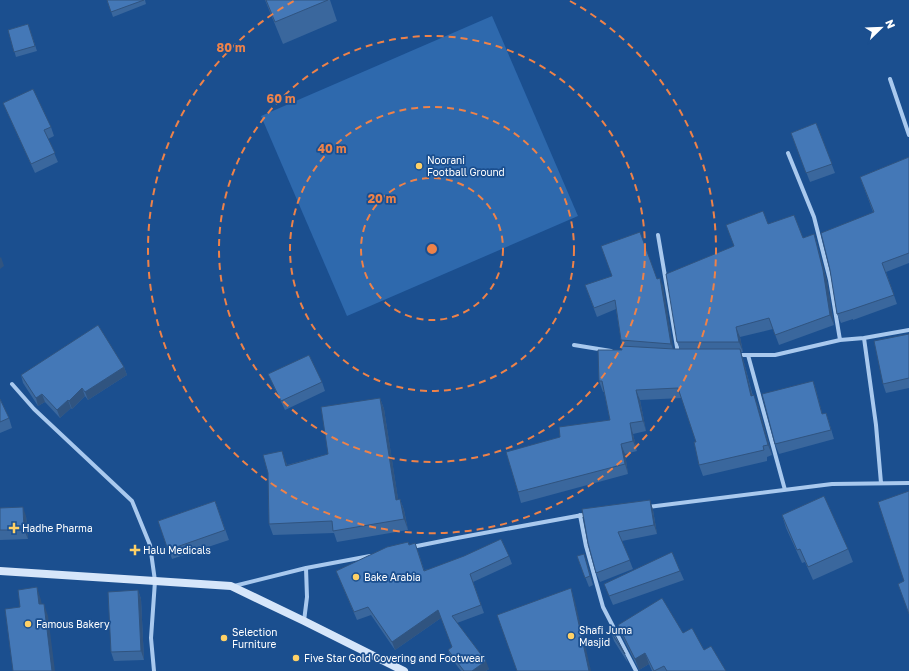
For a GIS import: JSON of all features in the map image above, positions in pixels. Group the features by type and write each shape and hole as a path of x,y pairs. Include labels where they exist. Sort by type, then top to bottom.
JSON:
{"street":[{"path":"890,79 909,134"},
{"path":"788,152 814,217 830,280 840,340"},
{"path":"658,235 678,356"},
{"path":"733,355 775,355 840,340 864,338 909,330"},
{"path":"864,338 876,425 881,483"},
{"path":"574,345 620,352"},
{"path":"671,355 686,356"},
{"path":"748,355 785,490"},
{"path":"12,384 34,409 132,501 150,545 155,580 151,638 154,671"},
{"path":"643,508 832,484 909,483"},
{"path":"411,547 596,513"},
{"path":"580,515 586,546 603,607 636,671"},
{"path":"0,571 232,586 306,568 372,556"},
{"path":"304,620 306,568"},
{"path":"232,586 304,620 404,671"}],"shaded area":[{"name":"Noorani Football Ground","path":"492,16 578,216 347,316 261,116"}],"building":[{"path":"107,0 144,0 111,12"},
{"path":"266,0 328,0 275,22"},
{"path":"28,24 35,46 14,52 8,30"},
{"path":"33,89 51,127 44,130 55,153 31,164 3,103"},
{"path":"816,123 832,164 806,173 791,133"},
{"path":"909,157 909,253 882,263 894,295 837,314 830,270 821,233 874,212 860,177"},
{"path":"763,211 768,224 794,215 803,238 814,234 823,270 830,315 775,335 769,318 736,327 739,342 677,342 666,274 734,246 726,225"},
{"path":"640,232 657,279 660,278 671,344 621,340 615,300 594,308 585,285 612,276 601,246"},
{"path":"98,325 124,367 85,392 82,388 57,410 42,394 36,398 21,375"},
{"path":"909,334 909,378 883,384 874,341"},
{"path":"621,346 674,349 740,349 751,396 754,395 768,445 763,446 764,450 699,465 694,442 696,442 678,388 636,390 643,421 630,423 633,441 621,444 625,464 518,492 506,452 560,437 559,427 610,420 602,381 599,381 598,350 622,350"},
{"path":"309,355 322,382 281,401 268,374"},
{"path":"813,381 822,414 826,413 831,430 775,444 762,394"},
{"path":"380,398 396,500 400,499 404,519 333,531 332,521 269,524 268,473 263,455 282,451 286,466 328,454 321,407"},
{"path":"0,399 9,418 0,422"},
{"path":"909,491 909,614 898,584 904,581 878,502"},
{"path":"824,496 848,549 808,567 800,549 797,550 782,515"},
{"path":"650,500 654,525 618,532 630,560 596,573 588,543 582,509"},
{"path":"215,501 225,530 168,550 158,521"},
{"path":"23,507 24,530 0,530 0,508"},
{"path":"501,539 509,556 470,574 481,605 452,616 486,661 472,671 464,671 448,650 452,647 438,610 392,642 368,607 354,612 336,571 387,547 408,542 409,545 415,543 424,571 464,556"},
{"path":"672,552 680,571 609,596 604,584"},
{"path":"584,554 590,576 585,578 577,556"},
{"path":"37,587 39,604 44,604 52,671 13,671 5,609 20,607 18,590"},
{"path":"571,588 589,671 517,671 497,615"},
{"path":"138,590 141,651 111,652 108,592"},
{"path":"662,598 683,633 692,628 704,650 711,646 726,671 667,671 664,666 654,671 645,653 635,659 618,625"},
{"path":"613,631 625,654 611,632"}],"place":[{"name":"Noorani Football Ground","path":"419,166"},
{"name":"Hadhe Pharma","path":"14,528"},
{"name":"Halu Medicals","path":"135,550"},
{"name":"Bake Arabia","path":"356,577"},
{"name":"Famous Bakery","path":"28,624"},
{"name":"Shafi Juma Masjid","path":"571,636"},
{"name":"Selection Furniture","path":"224,638"},
{"name":"Five Star Gold Covering and Footwear","path":"296,658"}]}
